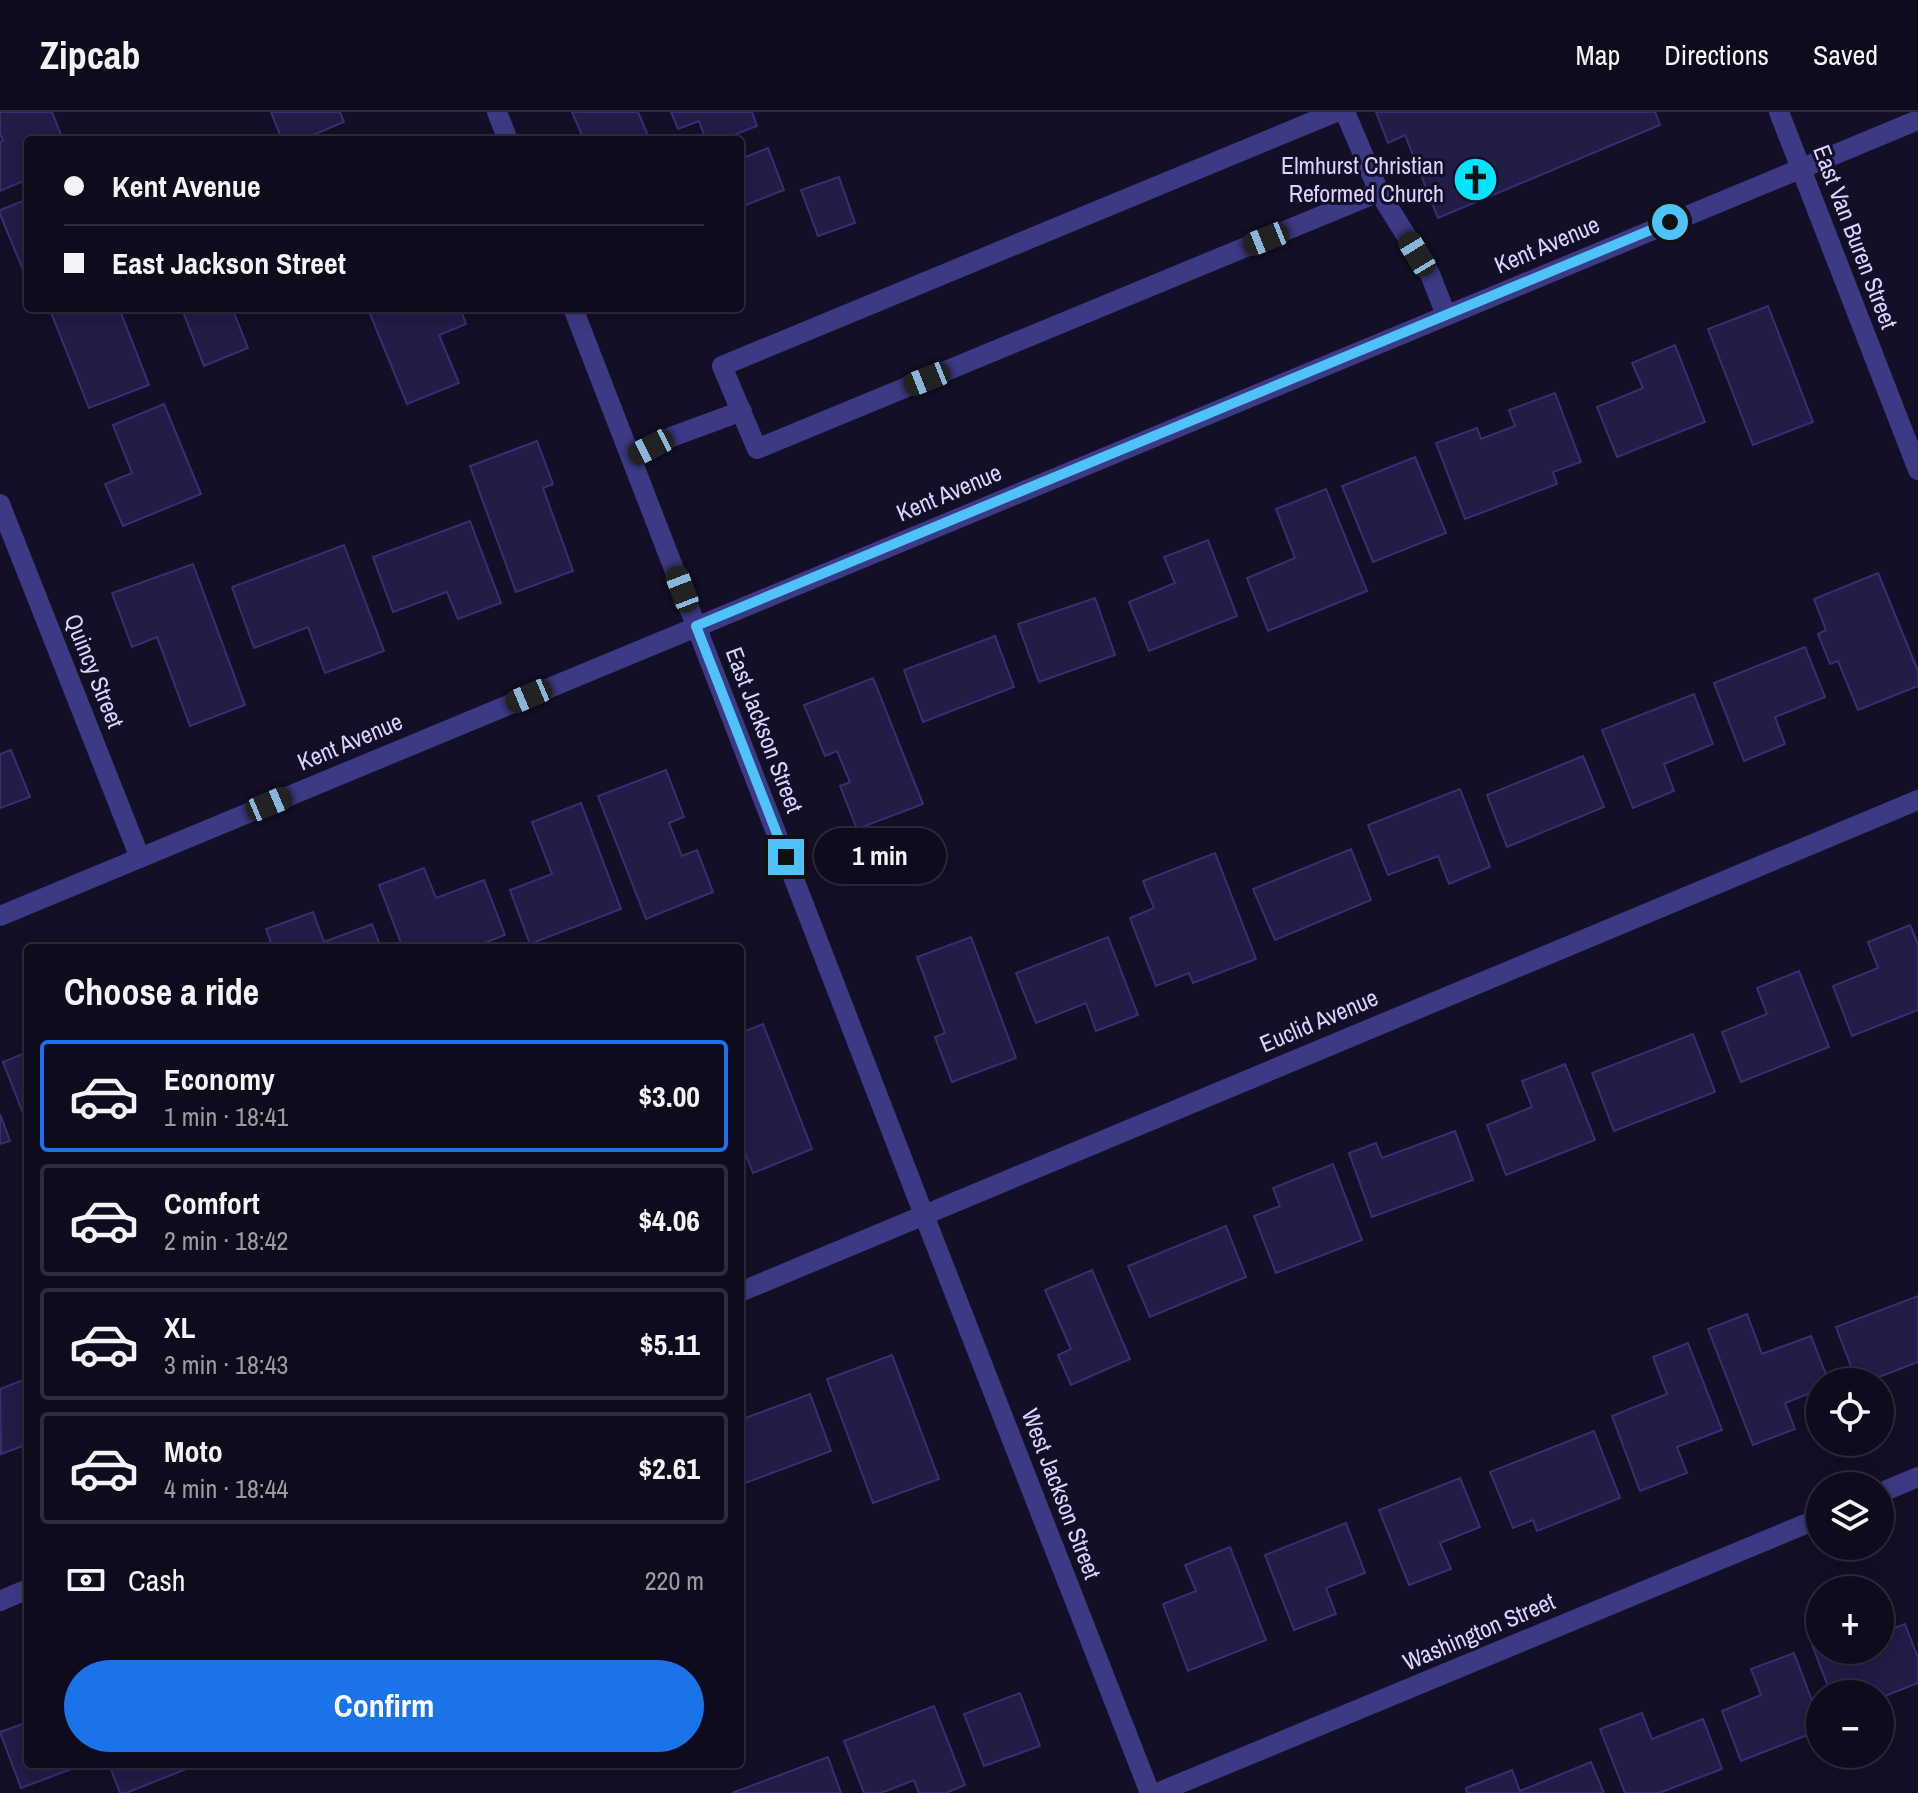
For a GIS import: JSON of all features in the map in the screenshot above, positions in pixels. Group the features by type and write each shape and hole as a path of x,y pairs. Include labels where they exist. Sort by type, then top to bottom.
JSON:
{"street":[{"path":"497,112 506,136"},
{"path":"1336,112 722,366 757,449 1379,192"},
{"path":"1345,112 1379,192 1430,274 1446,315"},
{"name":"East Van Buren Street","path":"1779,112 1918,470"},
{"name":"Kent Avenue","path":"0,916 1918,120"},
{"name":"East Jackson Street","path":"575,312 924,1215"},
{"path":"631,457 671,437 742,411"},
{"name":"Quincy Street","path":"0,504 140,858"},
{"name":"Euclid Avenue","path":"744,1290 1918,800"},
{"name":"West Jackson Street","path":"924,1215 1150,1793"},
{"path":"1894,1487 1918,1477"},
{"name":"Washington Street","path":"1157,1793 1806,1524"},
{"path":"0,1601 24,1591"}],"building":[{"path":"0,112 52,112 61,136 24,136 24,181 0,191 0,142 3,141"},
{"path":"271,112 340,112 344,122 311,136 280,136"},
{"path":"572,112 638,112 648,136 582,136"},
{"path":"671,112 752,112 757,126 731,136 705,136 699,121 678,129"},
{"name":"Elmhurst Christian Reformed Church","path":"1376,112 1655,112 1660,125 1438,218 1405,135 1388,143"},
{"path":"768,148 784,190 744,206 744,157"},
{"path":"839,177 855,223 818,236 801,190"},
{"path":"24,201 23,270 0,214 0,210"},
{"path":"1768,306 1813,422 1753,445 1708,329"},
{"path":"51,312 121,312 149,385 89,408"},
{"path":"183,312 234,312 248,348 204,366"},
{"path":"462,312 466,324 439,335 459,383 407,404 370,314"},
{"path":"1675,345 1705,422 1617,457 1597,407 1643,388 1632,363"},
{"path":"1555,393 1581,462 1553,472 1557,484 1465,519 1436,443 1477,428 1481,439 1515,426 1509,410"},
{"path":"164,404 201,494 123,526 105,484 132,473 113,425"},
{"path":"537,441 553,484 543,488 573,571 516,592 470,466"},
{"path":"1415,457 1446,533 1373,562 1342,486"},
{"path":"1326,489 1367,591 1268,631 1247,578 1295,558 1276,509"},
{"path":"470,521 501,603 458,619 447,592 393,612 373,557"},
{"path":"1208,540 1237,616 1149,651 1129,602 1175,583 1164,557"},
{"path":"344,545 384,651 325,673 308,627 254,648 232,587"},
{"path":"193,564 245,705 190,726 157,637 132,647 112,593"},
{"path":"1878,573 1918,671 1918,686 1858,710 1838,661 1830,664 1818,634 1826,630 1814,599"},
{"path":"1095,598 1115,655 1039,682 1018,624"},
{"path":"995,636 1014,687 923,722 904,670"},
{"path":"1805,647 1825,697 1775,717 1785,744 1744,761 1714,683"},
{"path":"873,678 923,804 857,829 840,786 850,782 837,751 825,756 804,705"},
{"path":"1694,694 1713,744 1664,764 1674,791 1633,808 1602,730"},
{"path":"11,750 30,797 0,808 0,754"},
{"path":"1583,756 1604,807 1507,847 1487,795"},
{"path":"666,770 684,817 669,823 682,856 697,850 713,892 646,919 598,796"},
{"path":"1460,789 1490,867 1449,884 1438,856 1388,875 1368,825"},
{"path":"581,803 621,909 530,944 510,890 552,874 532,822"},
{"path":"1351,849 1371,900 1275,940 1253,889"},
{"path":"1215,853 1256,959 1193,983 1189,973 1156,986 1130,918 1154,908 1143,881"},
{"path":"424,868 436,898 484,880 505,935 481,944 401,944 379,885"},
{"path":"313,912 324,942 372,924 380,944 272,944 266,929"},
{"path":"1910,925 1918,944 1918,1010 1852,1036 1833,986 1878,968 1868,942"},
{"path":"971,937 1016,1058 952,1082 935,1037 945,1033 917,957"},
{"path":"1108,937 1138,1015 1096,1031 1086,1003 1036,1023 1016,973"},
{"path":"1799,971 1829,1047 1741,1082 1722,1032 1767,1014 1757,988"},
{"path":"763,1024 812,1149 753,1173 744,1150 744,1031"},
{"path":"1693,1034 1715,1092 1614,1131 1592,1073"},
{"path":"24,1054 24,1116 3,1062"},
{"path":"1565,1064 1595,1140 1506,1175 1487,1125 1532,1107 1522,1081"},
{"path":"0,1114 10,1141 0,1144"},
{"path":"1455,1131 1473,1180 1372,1217 1349,1153 1376,1143 1382,1158"},
{"path":"1333,1164 1362,1240 1276,1273 1254,1216 1280,1206 1273,1188"},
{"path":"1226,1226 1246,1277 1150,1317 1128,1266"},
{"path":"1092,1270 1130,1359 1071,1385 1058,1355 1071,1349 1045,1290"},
{"path":"1918,1296 1918,1362 1894,1371 1894,1368 1852,1368 1836,1327"},
{"path":"1747,1314 1762,1354 1811,1336 1824,1368 1806,1368 1806,1395 1785,1403 1795,1429 1753,1445 1708,1329"},
{"path":"1688,1343 1722,1430 1677,1447 1687,1473 1640,1491 1612,1416 1667,1394 1653,1357"},
{"path":"892,1355 939,1479 873,1503 827,1379"},
{"path":"24,1380 24,1445 1,1454 0,1389"},
{"path":"810,1394 831,1451 744,1484 744,1419"},
{"path":"1594,1431 1620,1498 1537,1531 1533,1520 1513,1528 1490,1472"},
{"path":"1460,1478 1480,1527 1440,1543 1451,1569 1409,1585 1379,1510"},
{"path":"1346,1523 1365,1573 1326,1588 1336,1614 1294,1630 1265,1555"},
{"path":"1230,1547 1266,1640 1188,1671 1163,1604 1196,1591 1185,1565"},
{"path":"1905,1624 1918,1658 1918,1683 1894,1692 1894,1680 1826,1680 1819,1664 1894,1664 1894,1628"},
{"path":"1794,1653 1806,1685 1806,1735 1741,1761 1722,1711 1761,1695 1751,1669"},
{"path":"1020,1693 1040,1746 984,1766 964,1714"},
{"path":"934,1706 965,1785 946,1793 919,1793 914,1780 881,1793 864,1793 844,1741"},
{"path":"1642,1713 1652,1739 1703,1719 1722,1769 1659,1793 1625,1793 1600,1729"},
{"path":"24,1723 24,1768 74,1768 21,1788 0,1732"},
{"path":"828,1757 841,1793 732,1793"},
{"path":"1591,1762 1604,1793 1467,1793 1466,1788 1512,1770 1520,1791"},
{"path":"111,1768 189,1768 126,1793 120,1793"}],"place":[{"name":"Elmhurst Christian Reformed Church","path":"1475,180"}],"route":[{"path":"786,857 696,626 1670,222"}]}
